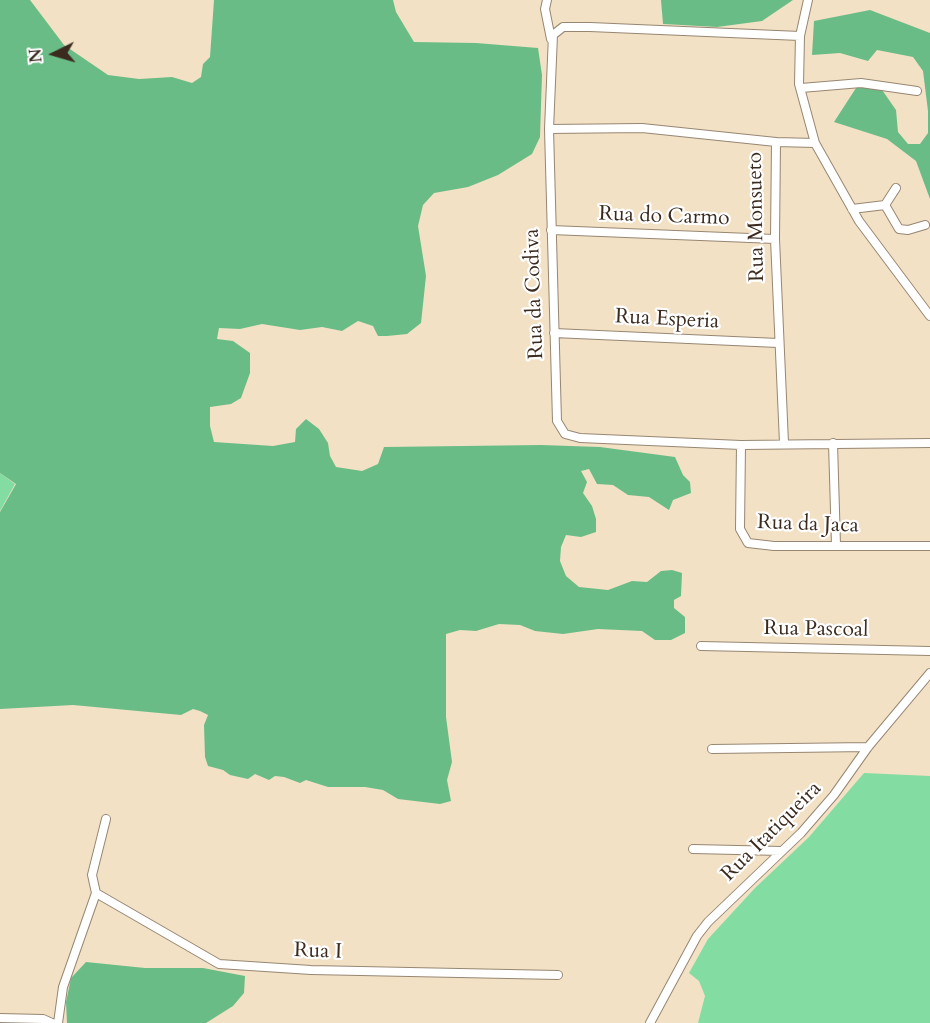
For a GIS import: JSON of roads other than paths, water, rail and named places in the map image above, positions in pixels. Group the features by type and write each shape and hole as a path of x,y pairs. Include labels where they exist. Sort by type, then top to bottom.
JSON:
{"street":[{"name":"Rua da Codiva","path":"547,0 545,9 552,43 549,129 556,421 565,434 580,438 741,445 930,442"},
{"path":"808,0 800,36 801,88 814,143 852,209 930,316"},
{"path":"552,43 553,35 563,27 800,36"},
{"path":"801,88 861,83 917,91"},
{"name":"Rua Monsueto","path":"549,129 642,128 776,142 775,239 783,443"},
{"path":"776,142 814,143"},
{"path":"885,205 896,188"},
{"path":"852,209 885,205"},
{"path":"885,205 899,229 908,230 925,225"},
{"name":"Rua do Carmo","path":"551,230 775,239"},
{"name":"Rua Esperia","path":"554,333 778,343"},
{"path":"833,443 836,545"},
{"name":"Rua da Jaca","path":"741,445 740,529 748,543 774,546 930,546"},
{"name":"Rua Pascoal","path":"701,646 930,651"},
{"name":"Rua Itatiqueira","path":"650,1023 697,936 708,922 781,851 834,795 868,747 930,673"},
{"path":"712,749 868,747"},
{"path":"58,1023 63,987 96,893 92,875 105,819"},
{"path":"693,849 781,851"},
{"name":"Rua I","path":"96,893 219,964 311,970 558,975"},
{"path":"655,1023 657,1011 665,998"},
{"path":"43,1019 58,1013"},
{"path":"0,1018 43,1019 52,1023"}]}
